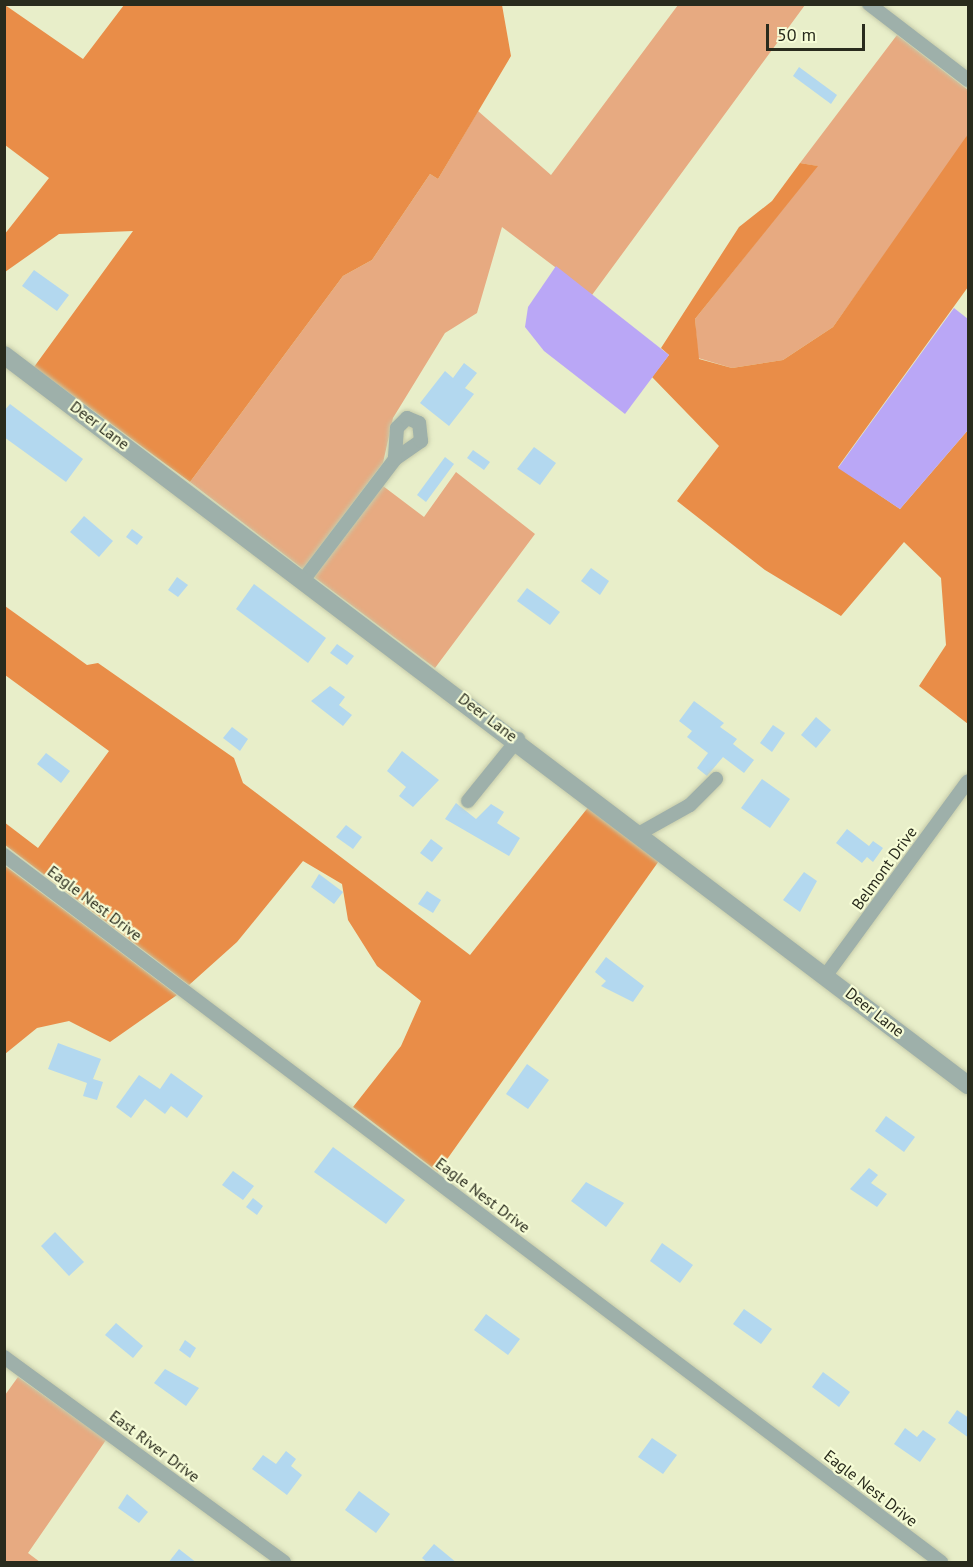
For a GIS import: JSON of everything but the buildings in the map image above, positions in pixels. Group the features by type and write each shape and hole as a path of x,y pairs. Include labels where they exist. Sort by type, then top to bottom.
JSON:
{"street":[{"path":"868,4 969,80"},
{"name":"Deer Lane","path":"4,355 518,739 969,1085"},
{"path":"304,579 395,459"},
{"path":"468,801 518,739"},
{"path":"640,833 690,805 716,779"},
{"name":"Belmont Drive","path":"826,975 969,781"},
{"name":"Eagle Nest Drive","path":"4,855 941,1563"},
{"name":"East River Drive","path":"4,1357 284,1563"}],"shaded area":[{"path":"5,5 83,59 124,5 502,5 511,56 438,179 430,174 372,260 343,276 190,482 34,367 133,231 59,234 5,272 4,235 49,178 5,145"},
{"path":"678,5 805,5 592,295 502,227 477,313 445,333 393,418 383,463 303,569 190,482 343,276 372,260 430,174 438,179 478,111 551,175"},
{"path":"897,35 968,90 968,134 960,148 833,327 783,360 732,368 698,358 695,319 817,166 800,163"},
{"path":"968,134 968,287 838,467 900,509 968,430 968,724 919,686 946,645 941,578 904,542 841,616 765,570 677,501 719,446 652,377 669,355 661,348 739,227 772,201 800,163 818,166 695,319 699,359 732,368 783,360 833,327"},
{"path":"556,266 669,355 625,414 544,351 525,327 528,307"},
{"path":"954,308 968,319 968,430 900,509 838,468"},
{"path":"456,472 535,534 435,668 314,577 383,486 424,517"},
{"path":"5,606 87,665 98,663 234,758 243,783 470,955 590,805 661,858 438,1172 353,1107 401,1046 421,1001 377,966 348,920 342,884 303,861 237,942 189,985 5,845 4,822 38,848 109,751 5,675"},
{"path":"4,865 177,995 110,1042 69,1021 37,1028 5,1054"},
{"path":"18,1377 106,1440 28,1553 40,1562 5,1562 5,1395"}]}
